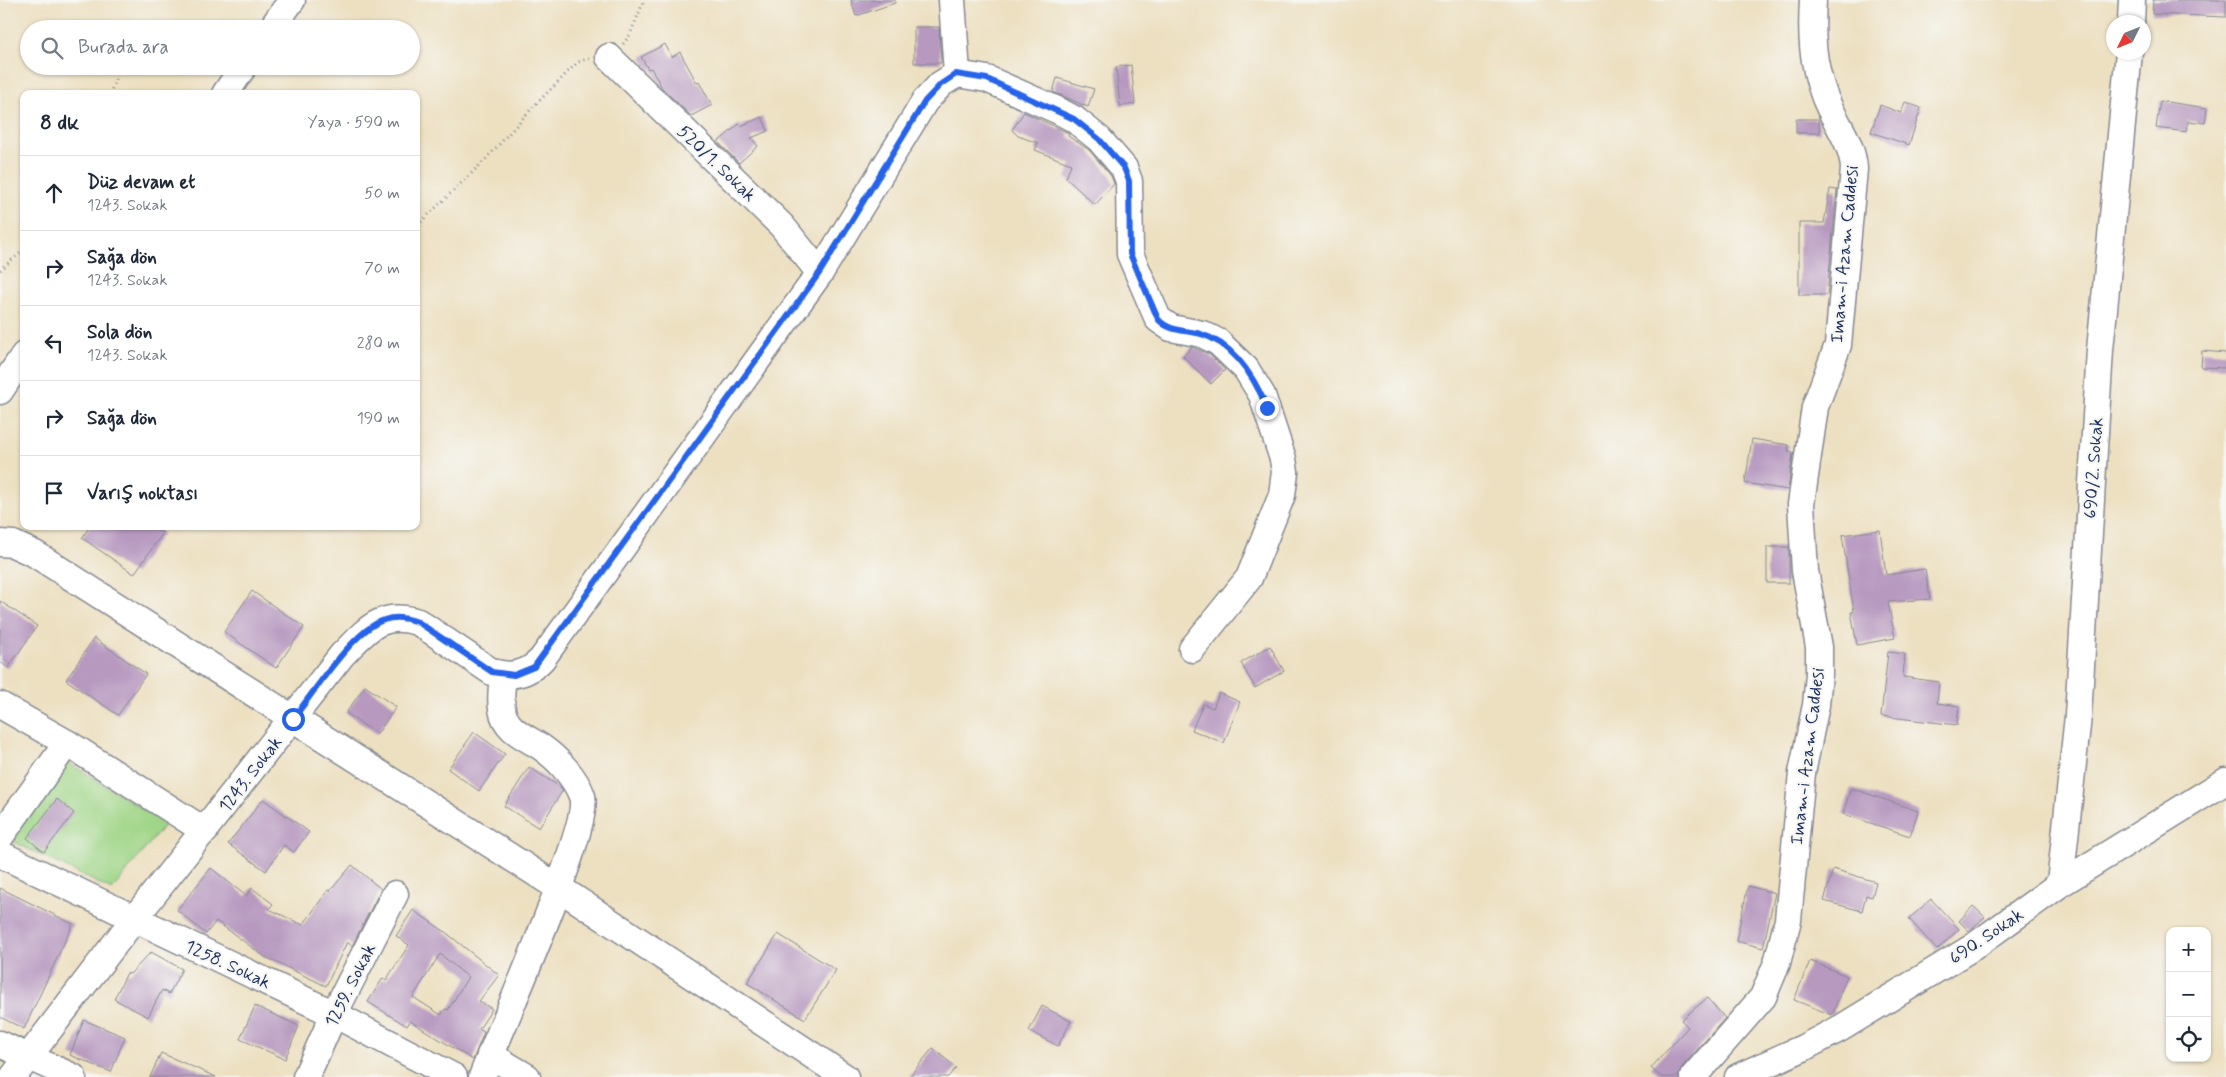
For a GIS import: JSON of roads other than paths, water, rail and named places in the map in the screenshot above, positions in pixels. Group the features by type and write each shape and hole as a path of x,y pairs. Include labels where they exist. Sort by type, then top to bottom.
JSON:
{"street":[{"path":"278,20 292,0"},
{"path":"952,0 956,74"},
{"name":"Imam-i Azam Caddesi","path":"1693,1077 1763,997 1777,963 1788,920 1802,773 1816,705 1819,647 1805,572 1801,504 1815,407 1838,345 1854,169 1853,156 1824,95 1814,56 1811,35 1813,0"},
{"path":"2131,15 2132,0"},
{"name":"520/1. Sokak","path":"609,57 782,226 820,272"},
{"name":"690/2. Sokak","path":"2060,884 2078,716 2100,350 2128,60"},
{"path":"527,1077 486,1066 559,888 583,812 582,798 566,770 554,757 520,735 508,723 502,709 503,675 525,672 542,659 820,272 925,101 941,84 956,74 987,79 1074,119 1089,130 1109,150 1124,168 1129,181 1130,254 1158,319 1170,328 1211,338 1236,357 1246,368 1262,395 1283,459 1285,472 1282,495 1249,578 1192,649"},
{"path":"228,90 238,75"},
{"path":"0,391 20,361"},
{"path":"0,542 13,544 35,554 559,888 820,1069 844,1077"},
{"name":"1243. Sokak","path":"20,1067 342,655 372,625 383,620 400,618 418,622 492,672 503,675"},
{"path":"0,705 67,742 205,831"},
{"path":"0,836 67,742"},
{"name":"690. Sokak","path":"1738,1077 1803,1048 1841,1028 1973,947 2060,884 2226,781"},
{"name":"1258. Sokak","path":"0,854 334,1014 454,1077"},
{"name":"1259. Sokak","path":"306,1077 334,1014 396,894"},
{"path":"0,1044 20,1067 74,1077"}]}
